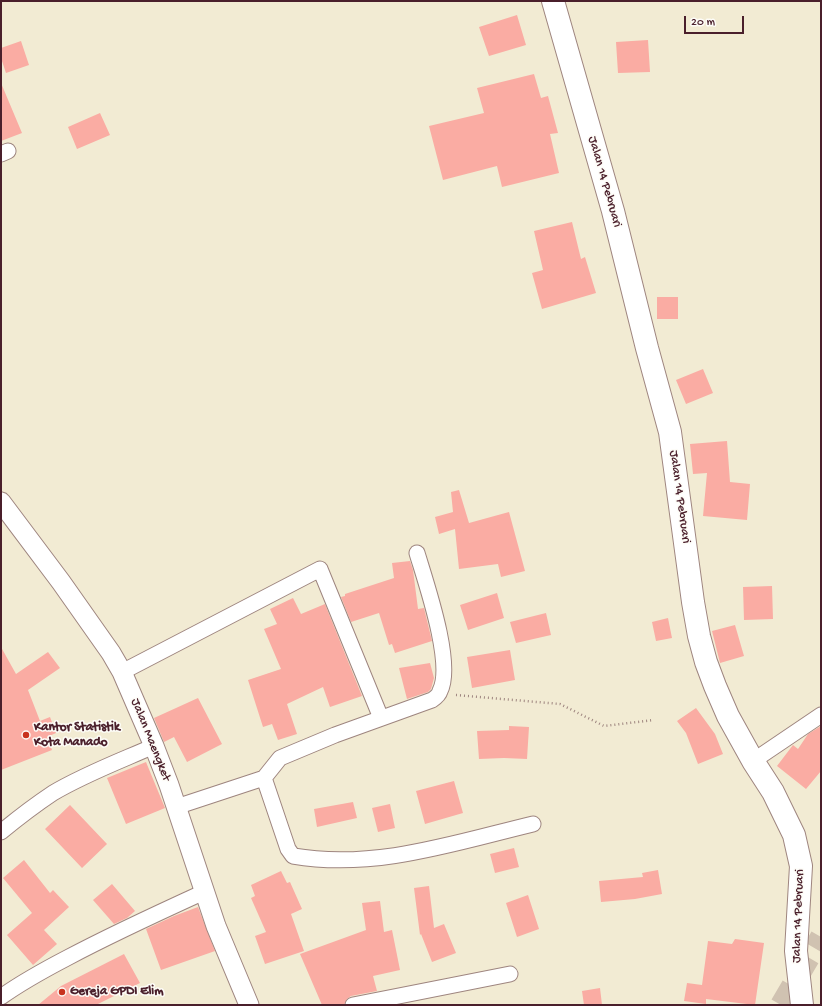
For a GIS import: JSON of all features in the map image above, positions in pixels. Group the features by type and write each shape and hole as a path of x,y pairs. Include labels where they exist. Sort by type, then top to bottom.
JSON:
{"main road":[{"name":"Jalan 14 Pebruari","path":"553,1 613,211 647,348 670,432 693,602 704,656 728,716 753,761 774,792 794,835 799,853 801,866 796,951 801,997"}],"street":[{"name":"Jalan Maengket","path":"1,502 65,588 111,653 122,672 169,785 216,926 249,1005"},
{"path":"176,807 264,778 280,758 335,735 432,700 440,693 443,674 443,652 440,634 417,553"},
{"path":"122,672 320,569 380,718"},
{"path":"753,761 821,716"},
{"path":"1,832 18,817 54,793 79,779 154,746"},
{"path":"264,778 288,849 293,856 351,860 399,856 533,824"},
{"path":"1,997 41,972 86,948 125,928 204,892"},
{"path":"353,1005 510,974"}],"path":[{"path":"440,693 560,704 604,726 654,720"}],"building":[{"path":"517,15 526,45 489,56 479,27"},
{"path":"648,40 650,72 618,73 616,42"},
{"path":"21,41 29,65 6,73 1,58 1,48"},
{"path":"534,74 541,98 548,96 558,133 550,134 559,173 502,187 497,166 443,180 429,126 484,113 477,88"},
{"path":"1,83 22,133 1,141"},
{"path":"100,113 110,135 77,149 68,127"},
{"path":"572,222 581,259 585,257 596,293 542,309 532,273 543,270 534,231"},
{"path":"657,297 678,297 678,319 657,319"},
{"path":"703,369 713,393 686,404 676,380"},
{"path":"727,441 730,482 750,484 747,520 703,516 707,473 693,474 690,444"},
{"path":"459,490 469,523 509,512 525,571 501,577 498,564 459,569 455,529 439,534 435,517 453,512 451,492"},
{"path":"410,561 413,570 418,609 424,608 432,641 395,653 392,644 389,645 379,613 351,622 341,597 345,596 345,594 394,578 392,563"},
{"path":"772,586 773,619 744,620 743,587"},
{"path":"497,593 504,618 468,630 460,605"},
{"path":"293,598 301,614 325,604 362,696 330,707 323,687 287,704 297,734 278,740 272,724 263,727 248,680 281,669 264,629 277,624 270,609"},
{"path":"546,613 551,635 516,643 510,622"},
{"path":"668,618 672,638 656,641 652,622"},
{"path":"735,625 744,656 720,663 712,631"},
{"path":"1,647 16,674 48,652 60,668 28,690 40,721 50,717 56,733 47,737 52,750 1,770"},
{"path":"510,650 515,680 472,688 467,657"},
{"path":"430,663 434,678 431,689 428,692 407,699 399,668"},
{"path":"198,698 222,744 187,762 174,737 164,742 154,718"},
{"path":"696,708 715,734 723,754 698,764 686,733 677,721"},
{"path":"509,726 529,727 527,759 479,759 477,731 509,730"},
{"path":"821,726 821,771 806,789 777,766 793,745 798,749 808,734"},
{"path":"146,762 165,808 126,824 107,778"},
{"path":"454,781 463,813 425,824 416,791"},
{"path":"353,802 357,818 317,827 314,809"},
{"path":"390,804 395,828 378,832 372,808"},
{"path":"70,805 107,844 82,868 45,829"},
{"path":"514,848 519,867 495,873 490,854"},
{"path":"24,860 50,893 53,890 69,907 44,930 57,944 33,965 7,935 32,913 3,878"},
{"path":"658,870 662,894 635,899 601,902 599,881 643,877 642,873"},
{"path":"281,871 287,883 290,882 302,909 291,914 304,951 265,964 255,936 266,932 251,898 255,896 251,885"},
{"path":"112,884 135,911 127,918 114,924 93,900"},
{"path":"429,886 434,928 444,924 456,953 432,962 421,934 420,935 414,888"},
{"path":"528,895 539,929 517,937 506,903"},
{"path":"380,901 384,932 392,930 400,970 373,976 377,991 351,996 347,999 344,1005 322,1005 300,954 366,930 362,903"},
{"path":"198,907 215,951 161,970 146,929"},
{"path":"735,939 764,943 755,1005 706,999 706,1004 684,1001 687,983 702,985 708,941 732,944"},
{"path":"124,954 140,983 96,1005 38,1005 61,986"},
{"path":"600,988 602,1005 584,1005 582,991"}],"tunnel":[{"path":"781,1005 821,937"}],"place":[{"name":"Kantor Statistik Kota Manado","path":"26,735"},
{"name":"Gereja GPDI Elim","path":"62,992"}]}
